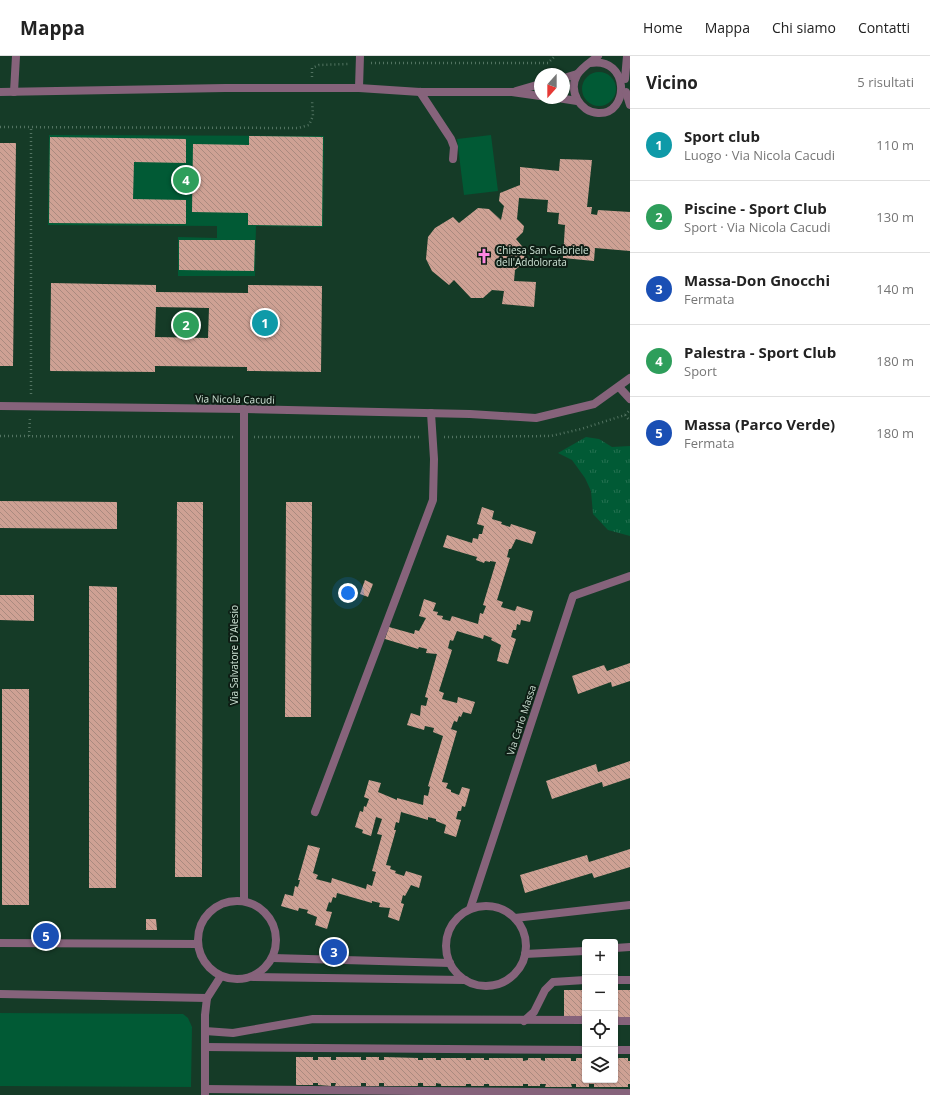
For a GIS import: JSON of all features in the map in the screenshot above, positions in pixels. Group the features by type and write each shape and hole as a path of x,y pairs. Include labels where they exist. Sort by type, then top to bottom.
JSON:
{"street":[{"path":"14,92 16,56"},
{"path":"359,88 360,56"},
{"path":"570,76 577,74 598,56"},
{"path":"624,79 627,56"},
{"path":"590,63 598,61 614,66 621,72 630,105"},
{"path":"577,74 574,87 578,101 589,111 605,113 618,106 626,92"},
{"path":"512,92 534,86"},
{"path":"0,92 225,88 359,88 420,92 512,92 534,95"},
{"path":"420,92 451,139 454,147 453,159"},
{"path":"570,100 578,101"},
{"name":"Via Nicola Cacudi","path":"0,406 431,413 536,418 594,404 630,378"},
{"path":"619,387 630,399"},
{"name":"Via Salvatore D'Alesio","path":"244,409 244,901"},
{"path":"315,812 433,500 434,459 431,413"},
{"name":"Via Carlo Massa","path":"470,909 573,596 630,576"},
{"path":"231,901 244,901 261,908 273,922 277,934 277,946 273,958 261,972 242,979 231,979 221,976 210,969 203,959 198,944 201,923 208,912 219,905 231,901"},
{"path":"515,918 630,905"},
{"path":"482,906 494,906 515,918 525,935 525,954 521,966 513,976 490,986 477,985 465,980 456,973 450,963 446,951 447,938 451,926 459,916 470,909 482,906"},
{"path":"0,943 198,944"},
{"path":"618,948 630,947"},
{"path":"525,954 582,951"},
{"path":"273,958 450,963"},
{"path":"221,976 207,998 205,1031 205,1092 630,1093"},
{"path":"253,976 465,980"},
{"path":"524,1021 534,1012 545,990 553,982 582,980"},
{"path":"618,980 630,980"},
{"path":"0,994 207,998"},
{"path":"205,1031 233,1033 313,1019 582,1020"},
{"path":"618,1021 630,1021"},
{"path":"205,1047 582,1050"},
{"path":"618,1050 630,1050"}],"path":[{"path":"29,436 31,406 31,127"},
{"path":"0,436 551,436 581,429 625,415 630,410"},
{"path":"625,415 630,421"}],"green space":[{"path":"596,72 602,72 611,77 615,83 615,95 611,101 602,106 596,106 587,101 582,92 582,86 587,77"},
{"path":"49,135 324,136 323,227 256,226 255,276 178,276 178,237 217,238 217,226 48,225"},
{"path":"491,135 498,191 464,195 457,139"},
{"path":"586,437 599,439 612,447 630,446 630,536 608,530 593,514 591,491 585,478 572,460 558,453"},
{"path":"0,1013 183,1014 188,1018 192,1027 191,1087 0,1086"}],"building":[{"path":"249,136 323,137 322,226 248,225 248,213 192,212 193,144 249,145"},
{"path":"50,137 186,139 186,163 134,162 133,199 186,200 186,224 49,223"},
{"path":"0,143 16,143 13,366 0,366"},
{"path":"560,159 592,160 587,207 592,207 591,214 597,215 598,210 630,212 630,251 595,248 594,261 563,258 565,225 558,224 559,213 547,212 548,200 519,198 517,219 524,226 523,232 516,239 526,251 525,262 515,270 514,281 536,282 534,307 502,304 504,291 492,290 483,298 471,298 454,280 449,285 432,271 426,259 428,237 435,228 453,217 459,223 478,208 489,209 501,220 504,206 499,201 500,193 520,185 520,167 559,171"},
{"path":"179,240 255,240 254,271 179,270"},
{"path":"51,283 156,285 156,292 248,293 248,285 322,286 321,372 247,371 247,367 155,366 155,372 50,371","holes":["156,307 209,308 208,338 155,337"]},
{"path":"0,501 117,502 117,529 0,528"},
{"path":"177,502 203,502 202,877 175,877"},
{"path":"286,502 312,502 311,717 285,717"},
{"path":"482,507 494,511 492,519 502,522 501,524 510,527 511,524 536,532 532,544 516,539 511,549 509,549 507,557 510,558 497,600 503,602 501,607 515,611 517,606 533,611 530,622 521,620 520,625 517,624 516,630 513,630 511,637 516,639 508,664 497,661 501,645 491,640 492,638 484,635 483,639 457,631 453,641 450,640 448,648 452,650 439,691 444,693 442,699 457,703 458,697 475,702 471,714 463,712 461,717 459,716 457,722 454,721 451,729 457,731 442,782 448,783 446,788 459,795 462,787 470,789 465,807 462,806 461,811 458,811 456,819 461,820 456,837 444,833 446,825 436,821 436,819 428,817 428,820 401,812 399,823 396,822 394,830 396,830 386,865 391,866 390,869 396,871 395,873 404,876 406,871 422,876 419,888 411,885 405,896 403,895 401,903 404,904 399,921 388,917 390,908 379,907 380,903 372,901 372,903 337,893 336,898 333,897 331,903 329,902 326,911 332,912 327,929 315,925 317,917 307,913 308,910 299,908 298,911 281,906 285,894 293,896 295,886 298,887 300,880 298,880 308,845 320,848 313,873 318,875 316,879 331,883 332,878 366,889 367,884 372,886 376,872 372,871 382,835 377,834 382,819 376,817 371,836 362,833 363,830 355,827 360,811 363,812 364,806 366,807 369,799 364,797 369,780 381,783 378,792 397,800 397,798 423,805 424,795 428,796 430,787 428,786 443,736 433,732 434,728 425,726 424,730 407,725 411,713 420,716 421,705 426,706 428,698 425,697 437,654 426,653 427,649 419,647 418,649 385,639 389,627 414,634 415,630 419,631 426,618 419,616 424,599 436,603 433,611 438,612 437,615 443,616 442,619 450,621 452,616 478,624 480,613 483,614 486,606 483,605 496,562 485,561 484,563 476,560 477,557 443,547 447,535 472,543 473,538 478,539 479,534 482,534 484,526 477,524"},
{"path":"365,580 373,584 368,597 360,594"},
{"path":"89,586 117,587 116,888 89,888"},
{"path":"0,595 34,595 34,621 0,620"},
{"path":"630,663 630,681 612,687 611,682 578,694 572,676 604,665 607,671"},
{"path":"2,689 29,689 29,905 2,905"},
{"path":"630,761 630,778 603,787 602,782 552,799 546,781 596,764 598,772"},
{"path":"630,849 630,867 594,878 592,873 525,893 520,875 587,855 589,862"},
{"path":"146,919 156,919 157,930 146,930"},
{"path":"564,990 582,990 582,1018 564,1018"},
{"path":"618,990 630,990 630,1018 618,1018"},
{"path":"296,1057 313,1057 313,1060 318,1060 318,1057 331,1057 331,1060 336,1060 336,1057 361,1057 361,1060 366,1060 366,1057 379,1057 379,1060 384,1060 384,1057 418,1058 418,1060 423,1060 423,1058 436,1058 436,1060 441,1060 441,1058 466,1058 466,1060 471,1060 471,1058 484,1058 484,1060 489,1060 489,1058 523,1058 523,1061 528,1060 528,1058 541,1058 541,1060 545,1061 545,1058 571,1058 571,1061 576,1061 576,1058 582,1058 582,1083 618,1083 618,1058 628,1058 628,1061 630,1061 630,1084 628,1084 628,1087 594,1087 594,1084 589,1084 589,1087 576,1087 576,1084 571,1084 572,1087 545,1087 546,1084 540,1084 540,1086 528,1086 528,1084 523,1084 523,1086 489,1086 489,1084 484,1084 484,1086 471,1086 471,1084 466,1084 466,1086 441,1086 441,1084 436,1083 436,1086 423,1086 423,1083 418,1083 418,1086 384,1086 384,1083 379,1083 379,1086 366,1086 366,1083 361,1083 361,1086 335,1086 336,1083 331,1083 331,1086 318,1085 318,1083 313,1083 313,1085 296,1085"}],"place":[{"name":"Palestra - Sport Club","path":"186,180"},
{"name":"Chiesa San Gabriele dell'Addolorata","path":"484,256"},
{"name":"Sport club","path":"265,323"},
{"name":"Piscine - Sport Club","path":"186,325"},
{"name":"Massa (Parco Verde)","path":"46,936"},
{"name":"Massa-Don Gnocchi","path":"334,952"}]}
